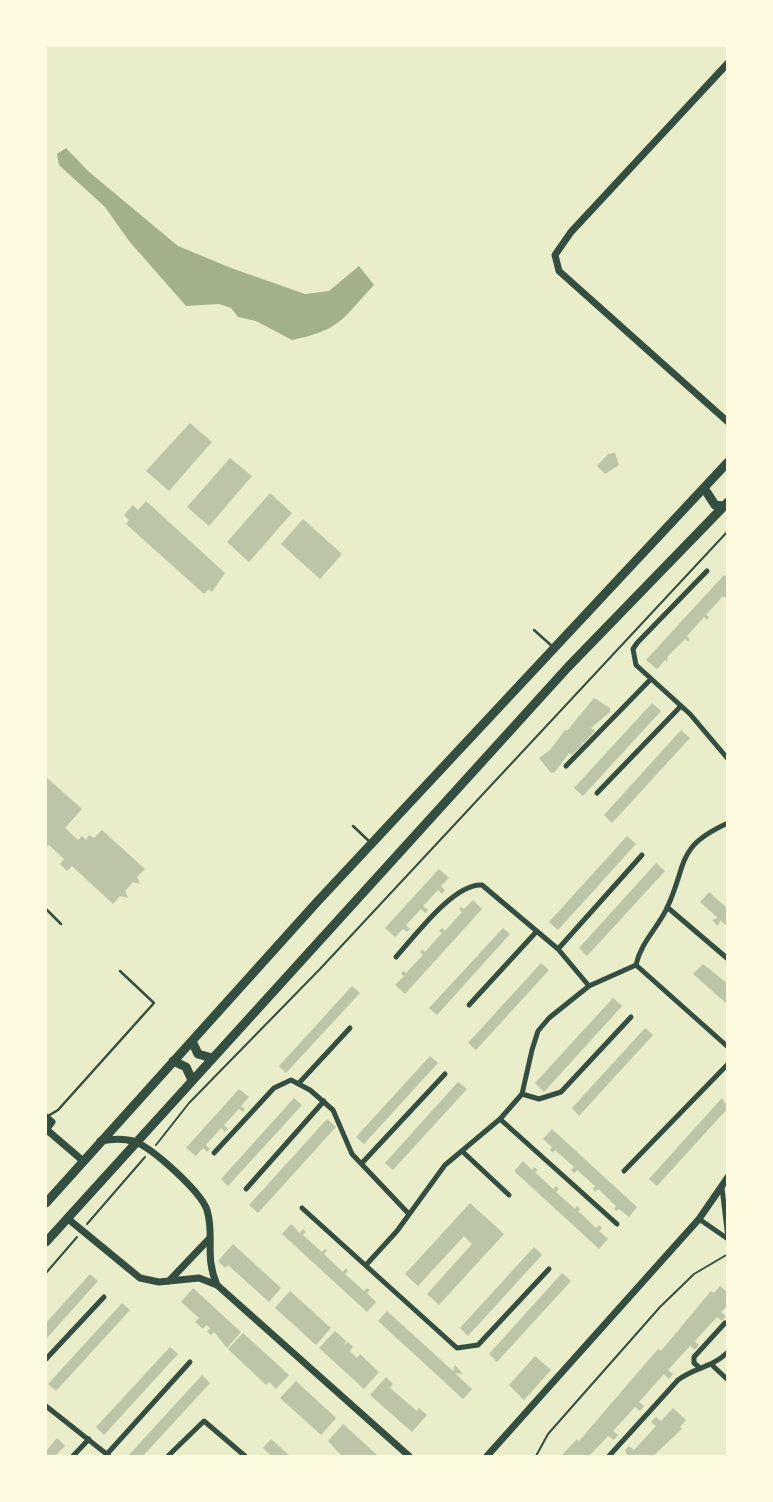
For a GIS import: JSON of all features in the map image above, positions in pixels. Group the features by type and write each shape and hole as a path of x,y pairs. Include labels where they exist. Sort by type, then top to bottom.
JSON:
{"main road":[{"path":"46,1203 82,1160 727,462"},
{"path":"704,488 715,505 725,504"},
{"path":"46,1242 568,667 725,504"},
{"path":"192,1041 198,1054 212,1058"},
{"path":"173,1061 186,1067 192,1080"}],"street":[{"path":"727,63 557,248 555,261 559,271 727,422"},
{"path":"707,572 633,649 636,665 681,706 727,759"},
{"path":"566,766 651,679"},
{"path":"597,793 681,706"},
{"path":"366,1265 397,1231 445,1165 500,1119 522,1094 538,1031 549,1018 589,986 636,965 643,944 667,907 680,866 694,842 727,823"},
{"path":"558,949 642,855"},
{"path":"396,957 454,894 472,885 486,887 558,949 589,986"},
{"path":"667,907 727,959"},
{"path":"469,1006 537,931"},
{"path":"636,965 727,1047"},
{"path":"522,1094 539,1098 561,1092 631,1017"},
{"path":"299,1083 350,1028"},
{"path":"624,1171 727,1064"},
{"path":"362,1163 445,1074"},
{"path":"214,1153 274,1088 291,1080 324,1101 340,1121 352,1154 408,1213"},
{"path":"246,1189 324,1101"},
{"path":"500,1119 617,1224"},
{"path":"48,1124 82,1160"},
{"path":"100,1141 136,1142 151,1151 202,1199 209,1219 208,1262 217,1285 409,1457"},
{"path":"462,1151 509,1195"},
{"path":"487,1457 493,1454 699,1219 727,1177"},
{"path":"722,1188 727,1239"},
{"path":"302,1208 457,1348 478,1345 549,1269"},
{"path":"67,1218 140,1278 169,1281 185,1277 217,1285"},
{"path":"699,1219 727,1239"},
{"path":"169,1281 210,1239"},
{"path":"46,1359 104,1297"},
{"path":"700,1368 694,1363 694,1357 725,1322"},
{"path":"610,1457 678,1380 700,1368 713,1366 727,1352"},
{"path":"46,1406 108,1455 190,1362"},
{"path":"713,1366 727,1380"},
{"path":"168,1457 204,1421 245,1457"},
{"path":"73,1457 89,1439"}],"lane":[{"path":"534,630 555,649"},
{"path":"353,826 373,844"},
{"path":"46,909 61,924"},
{"path":"48,1124 154,1003 120,971"},
{"path":"48,1124 58,1110"}],"path":[{"path":"46,1273 189,1103 320,969 727,531"},
{"path":"536,1457 548,1434 660,1307 694,1274 727,1254"}],"shaded area":[{"path":"66,148 88,171 178,246 305,294 329,291 359,266 374,285 339,322 321,332 292,340 256,321 238,317 231,308 219,304 186,306 129,241 105,207 59,165 57,154"}],"building":[{"path":"190,423 212,442 169,491 146,471"},
{"path":"615,453 619,465 605,474 597,466 608,454"},
{"path":"230,458 252,476 209,526 187,507"},
{"path":"270,493 292,513 249,562 227,542"},
{"path":"146,501 225,573 212,592 209,589 204,594 126,524 129,520 124,515 133,505 138,510"},
{"path":"303,519 342,554 320,579 281,544"},
{"path":"724,575 728,578 728,600 723,596 706,615 709,617 707,620 704,617 687,636 690,639 685,639 667,657 668,662 665,660 657,669 646,660"},
{"path":"594,698 610,708 610,712 591,728 595,731 584,743 580,741 583,744 572,755 569,753 555,772 551,773 539,758 550,750"},
{"path":"652,703 661,711 583,796 574,788"},
{"path":"681,730 690,738 612,823 604,815"},
{"path":"46,777 82,809 65,828 78,840 82,836 86,840 89,835 94,838 102,830 145,869 137,877 140,884 133,882 125,891 128,898 120,896 113,904 72,866 67,871 60,864 64,859 49,845 46,848"},
{"path":"627,836 636,844 558,930 549,922"},
{"path":"656,863 665,871 587,956 579,948"},
{"path":"439,869 449,878 441,886 445,890 442,894 438,890 423,906 428,910 425,913 421,909 406,925 410,929 407,932 403,929 395,937 385,928"},
{"path":"709,892 728,909 728,927 720,920 718,926 712,920 718,918 700,902"},
{"path":"473,900 482,909 405,994 395,985 404,976 401,974 403,971 406,973 423,955 420,952 422,949 425,952 442,933 439,931 442,928 445,931 462,912 459,909 464,909"},
{"path":"503,928 510,934 437,1015 429,1008"},
{"path":"541,963 549,970 476,1050 468,1043"},
{"path":"703,964 728,984 728,1005 693,974"},
{"path":"352,986 360,993 286,1073 279,1066"},
{"path":"613,998 622,1006 544,1092 535,1083"},
{"path":"645,1028 653,1035 579,1116 572,1108"},
{"path":"430,1056 438,1063 364,1144 356,1137"},
{"path":"458,1082 467,1089 393,1170 385,1163"},
{"path":"239,1089 249,1097 241,1106 245,1109 243,1112 239,1109 224,1125 228,1129 225,1132 221,1128 206,1145 210,1149 207,1152 203,1148 196,1156 186,1148"},
{"path":"294,1098 302,1105 228,1186 221,1179"},
{"path":"722,1098 728,1108 657,1186 649,1179"},
{"path":"327,1119 336,1127 258,1213 249,1205"},
{"path":"552,1129 637,1207 629,1217 619,1209 614,1209 616,1206 598,1189 595,1192 595,1186 577,1170 574,1173 571,1170 574,1167 555,1150 553,1153 550,1150 552,1147 543,1139"},
{"path":"523,1161 532,1170 534,1167 538,1170 535,1172 553,1189 556,1186 559,1189 556,1192 575,1209 577,1206 580,1209 578,1211 596,1228 599,1225 602,1228 599,1231 608,1239 599,1249 514,1171"},
{"path":"470,1203 504,1234 439,1305 427,1294 472,1244 464,1236 418,1286 405,1274"},
{"path":"291,1224 300,1233 303,1229 306,1232 303,1235 322,1252 325,1249 327,1251 324,1254 343,1272 346,1268 348,1271 345,1274 364,1291 367,1288 370,1290 367,1293 376,1302 367,1312 282,1234"},
{"path":"233,1244 281,1288 269,1302 228,1265 225,1268 218,1261"},
{"path":"534,1247 542,1255 468,1336 460,1328"},
{"path":"562,1273 571,1281 497,1362 489,1354"},
{"path":"90,1274 98,1281 46,1339 46,1323"},
{"path":"720,1286 728,1293 728,1305 721,1312 726,1316 722,1321 717,1317 695,1341 699,1345 695,1350 690,1346 668,1370 673,1374 669,1379 664,1374 639,1402 644,1406 640,1411 635,1407 613,1431 618,1435 614,1440 608,1436 589,1456 561,1456 577,1439 579,1441 658,1349 661,1351 711,1291 714,1293"},
{"path":"193,1288 241,1332 227,1348 214,1332 211,1335 207,1332 210,1328 206,1325 203,1329 195,1322 199,1318 181,1302"},
{"path":"290,1291 331,1328 316,1345 275,1308"},
{"path":"122,1303 130,1310 56,1391 48,1384"},
{"path":"387,1311 453,1371 455,1365 463,1374 455,1373 472,1389 463,1399 378,1321"},
{"path":"335,1331 346,1341 344,1346 348,1342 353,1347 350,1351 357,1358 360,1354 379,1372 364,1389 319,1348"},
{"path":"243,1333 289,1375 276,1389 269,1382 266,1385 228,1349"},
{"path":"170,1347 178,1354 104,1435 96,1427"},
{"path":"535,1356 551,1370 524,1400 509,1385"},
{"path":"202,1375 210,1383 143,1456 128,1456"},
{"path":"386,1377 393,1384 390,1388 417,1411 419,1408 427,1415 412,1432 370,1395"},
{"path":"296,1381 336,1418 321,1435 280,1398"},
{"path":"673,1408 686,1420 680,1427 682,1429 653,1456 628,1456 625,1450 629,1446 634,1450 656,1426 651,1422 656,1417 661,1421"},
{"path":"343,1424 378,1456 343,1456 338,1452 328,1441"},
{"path":"57,1438 65,1446 55,1456 46,1456 46,1451"},
{"path":"271,1439 290,1456 272,1456 263,1448"}]}
